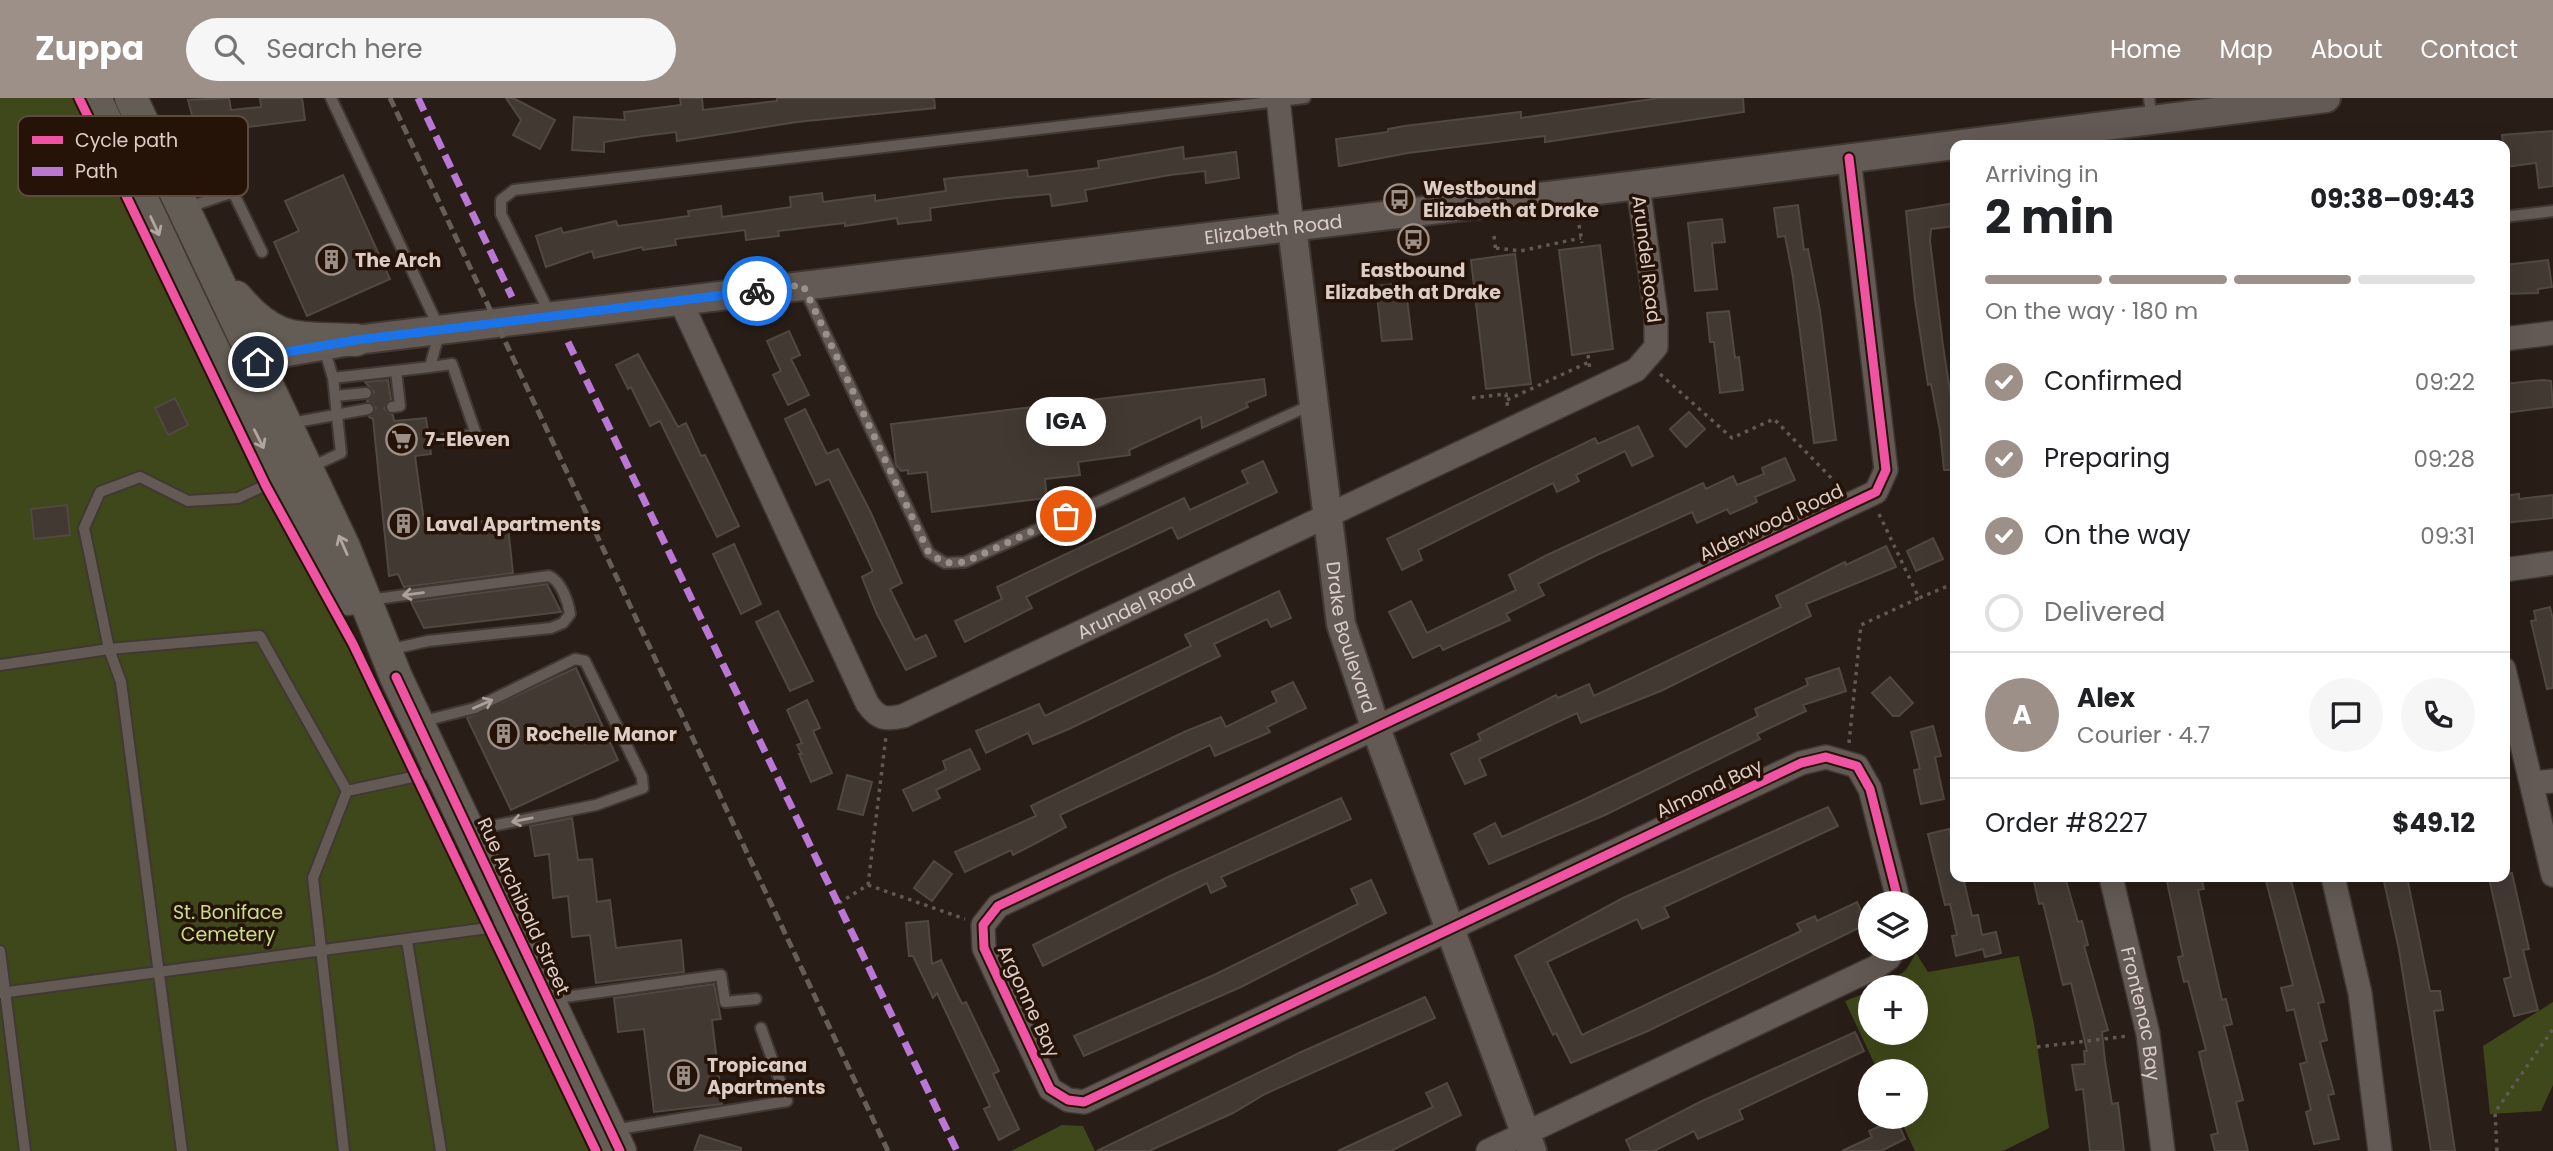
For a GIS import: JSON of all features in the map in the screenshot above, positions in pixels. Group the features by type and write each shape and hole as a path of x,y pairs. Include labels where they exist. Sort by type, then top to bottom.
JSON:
{"main road":[{"name":"Rue Archibald Street","path":"95,98 103,116"},
{"name":"Rue Archibald Street","path":"131,98 139,116"},
{"name":"Rue Archibald Street","path":"141,196 227,379 293,474 365,601 390,664"},
{"name":"Rue Archibald Street","path":"177,196 289,429 293,474 390,664 615,1141"},
{"path":"211,267 261,325 285,335 356,340"}],"street":[{"name":"Elizabeth Road","path":"2052,140 2086,137 2150,109 2326,98"},
{"name":"Drake Boulevard","path":"1278,100 1341,624 1375,726 1529,1142"},
{"name":"Elizabeth Road","path":"227,379 281,353 356,340 1849,158 1950,149"},
{"name":"Alderwood Road","path":"1375,726 1876,492 1886,470 1849,158"},
{"name":"Arundel Road","path":"888,720 904,716 1636,370 1646,362 1656,347 1656,316 1637,185"},
{"path":"680,300 867,704 876,716 888,720"},
{"path":"2510,338 2553,333"},
{"path":"2510,569 2553,563"},
{"path":"2510,687 2542,782 2553,875"},
{"name":"Argonne Bay","path":"1375,726 998,906 984,925 984,948 1050,1089 1068,1100 1084,1102 1451,931"},
{"name":"Almond Bay","path":"1451,931 1801,763 1826,757 1847,762"},
{"path":"1847,762 1857,766 1870,789 1896,891"},
{"name":"Frontenac Bay","path":"2111,882 2148,1034 2162,1151"},
{"path":"2334,882 2360,993 2380,1151"},
{"path":"1488,1151 1529,1142 1885,961"}],"lane":[{"path":"331,98 440,330 430,367"},
{"path":"551,317 501,214 501,201 514,190 1306,98"},
{"path":"183,209 221,196"},
{"path":"235,196 262,252"},
{"path":"2510,216 2553,211"},
{"path":"803,285 929,553 945,563 965,562 1314,403"},
{"path":"182,1151 121,682 108,649 84,528 100,492 140,477 188,501 238,498 341,453 333,378 324,345"},
{"path":"333,378 452,365 476,434 445,439"},
{"path":"392,407 400,406 394,390 396,371"},
{"path":"335,396 366,393"},
{"path":"289,429 302,421 337,413 368,410"},
{"path":"365,601 549,576 556,579 570,614 563,623 551,628 428,641 390,664"},
{"path":"0,665 108,649 260,636 347,791"},
{"path":"417,722 475,708 575,659 585,661 642,777 643,788 576,810 468,830"},
{"path":"347,791 440,770"},
{"path":"345,1151 313,878 347,791"},
{"path":"3,993 513,925"},
{"path":"407,941 441,1151"},
{"path":"0,951 3,993 25,1151"},
{"path":"549,999 721,975 725,1002 756,999"},
{"path":"615,1141 787,1101 761,1028"}],"path":[{"path":"1494,236 1496,251 1520,251 1582,241 1579,225"},
{"path":"1507,400 1589,362"},
{"path":"1646,362 1732,438 1774,419 1849,497"},
{"path":"1472,398 1506,394 1510,429"},
{"path":"1878,512 1919,598"},
{"path":"1847,762 1861,625 1950,585"},
{"path":"868,885 888,720"},
{"path":"839,903 868,885"},
{"path":"868,885 984,925"},
{"path":"2497,1151 2495,1112 2553,1029"},
{"path":"2037,1047 2148,1034"}],"green space":[{"name":"St. Boniface Cemetery","path":"0,98 73,98 82,116 18,116 18,196 120,196 266,498 348,644 589,1151 0,1151"},
{"path":"2019,956 2034,1024 2049,1128 2003,1151 1915,1151 1905,1129 1928,1129 1928,1059 1872,1059 1866,1045 1928,1045 1928,975 1899,975 1911,961 1921,961 1928,972"},
{"path":"1858,996 1858,1029 1845,1001"},
{"path":"2553,1002 2553,1085 2541,1111 2490,1114 2483,1046"},
{"path":"1062,1125 1083,1126 1095,1151 1011,1151"}],"building":[{"path":"229,98 231,110 261,107 260,98 302,98 305,120 248,127 248,116 192,116 188,100"},
{"path":"506,98 513,98 555,120 540,149 513,135 521,120"},
{"path":"680,98 702,98 703,110 777,101 777,98 934,98 935,108 797,122 677,141 676,132 604,142 604,152 572,150 574,117 625,120 624,112 681,105"},
{"path":"1659,98 1743,98 1744,112 1545,142 1545,136 1408,153 1339,166 1336,139 1388,132 1388,129 1404,126 1521,112 1521,118"},
{"path":"2553,131 2553,186 2539,188 2536,163 2510,166 2510,140 2503,140 2502,135"},
{"path":"1183,147 1184,159 1236,152 1239,178 1206,183 1205,171 1170,175 1085,190 1087,201 1052,206 1050,194 998,199 930,208 931,220 898,224 897,218 845,226 845,223 778,231 779,236 746,240 745,230 675,239 676,245 643,250 642,247 594,258 592,251 546,267 536,236 561,228 563,233 616,221 618,226 689,216 688,211 721,206 722,217 791,207 790,197 822,193 823,202 875,195 875,201 946,191 944,179 1027,170 1028,177 1099,168 1098,161"},
{"name":"The Arch","path":"343,175 390,279 307,316 274,242 299,231 285,201"},
{"path":"1950,204 1950,227 1931,229 1930,241 1950,391 1950,470 1944,470 1940,431 1931,384 1928,385 1915,300 1906,211"},
{"path":"1798,205 1804,250 1808,249 1820,311 1836,440 1814,443 1793,277 1785,236 1778,237 1774,208"},
{"path":"1722,219 1725,242 1712,243 1717,289 1695,291 1688,223"},
{"path":"1600,245 1613,349 1572,355 1559,250"},
{"path":"1515,254 1531,384 1486,389 1471,260"},
{"path":"2548,260 2552,287 2538,289 2538,293 2510,294 2510,264"},
{"path":"1405,283 1412,339 1382,341 1376,286"},
{"path":"1729,311 1735,358 1739,357 1743,390 1720,393 1714,342 1710,342 1707,313"},
{"path":"789,331 800,355 791,359 809,395 788,405 773,375 781,371 767,341"},
{"path":"638,354 678,427 686,423 701,456 705,455 739,526 717,537 660,421 650,426 631,387 628,389 616,365"},
{"path":"1264,379 1266,395 1246,403 1248,407 1202,428 1201,417 1129,450 1130,455 1078,462 1080,475 1045,479 1047,498 932,512 927,472 908,474 908,470 901,471 896,465 891,424"},
{"name":"Laval Apartments","path":"388,380 391,399 384,409 393,415 394,421 426,418 431,454 415,456 425,529 507,518 513,573 404,587 398,574 389,576 373,419 369,417 376,408 367,401 374,392 365,382"},
{"path":"2551,381 2553,407 2510,412 2510,383"},
{"path":"175,398 188,425 168,435 155,408"},
{"path":"805,409 827,454 838,449 870,511 902,583 890,589 915,640 926,635 936,656 906,670 876,612 862,577 873,571 847,516 829,479 816,485 785,419"},
{"path":"1689,412 1705,429 1686,447 1670,429"},
{"path":"1638,426 1653,456 1632,466 1625,451 1576,475 1579,481 1557,492 1553,483 1418,550 1422,560 1402,570 1387,539 1595,438 1598,444"},
{"path":"1785,458 1795,480 1755,497 1757,502 1730,514 1727,509 1697,523 1692,512 1597,555 1538,584 1544,595 1506,614 1510,620 1443,650 1440,645 1413,658 1389,612 1411,601 1427,633 1516,590 1509,575 1545,556 1703,483 1706,489 1733,476 1737,485 1764,474 1762,468"},
{"path":"1263,461 1277,492 1178,539 1172,527 1083,569 1026,597 1032,608 965,642 955,621 1002,599 997,587 1184,498 1190,510 1248,483 1242,471"},
{"path":"2519,494 2519,499 2553,495 2553,518 2510,522 2510,495"},
{"path":"67,505 70,535 34,539 31,509"},
{"path":"1933,538 1943,559 1916,571 1907,551"},
{"path":"734,544 761,604 741,614 713,554"},
{"path":"1886,546 1896,567 1806,604 1811,616 1663,690 1581,723 1577,713 1479,759 1486,775 1465,784 1451,754 1481,740 1478,734 1556,695 1558,698 1589,684 1594,696 1781,607 1776,596 1845,562 1846,565"},
{"path":"547,584 561,612 424,628 411,602"},
{"path":"1279,591 1291,618 1271,627 1267,619 1214,644 1220,656 1069,729 1033,744 1028,733 986,753 976,731 1039,704 1045,716 1191,646 1185,635"},
{"path":"2550,607 2553,620 2553,688 2547,689 2531,621 2536,620 2534,611"},
{"path":"778,611 813,681 790,691 756,622"},
{"name":"Rochelle Manor","path":"576,668 618,760 511,810 467,718"},
{"path":"1839,668 1846,691 1803,705 1806,711 1757,734 1760,739 1605,815 1489,864 1474,834 1495,823 1502,837 1758,716 1755,709 1808,685 1806,679"},
{"path":"1890,677 1913,703 1899,716 1893,716 1872,693"},
{"path":"1293,682 1306,708 1267,727 1270,732 1215,756 1210,745 1060,815 1066,827 1013,855 1011,850 965,872 955,852 1036,816 1031,806 1184,732 1221,717 1226,727 1277,702 1272,692"},
{"path":"807,700 820,728 813,731 832,773 811,782 799,754 802,754 797,745 802,743 787,710"},
{"path":"1933,726 1941,756 1935,757 1944,799 1921,804 1914,770 1920,769 1911,732"},
{"path":"970,749 980,769 936,790 940,798 913,811 903,790 946,770 943,761"},
{"path":"847,775 872,782 863,815 838,809"},
{"path":"1341,798 1351,819 1221,877 1226,886 1211,893 1207,883 1043,966 1033,945 1168,877"},
{"path":"1828,807 1838,826 1664,907 1669,917 1642,929 1637,919 1547,962 1582,1035 1801,931 1797,924 1815,916 1817,921 1857,902 1858,928 1648,1031 1571,1063 1556,1033 1553,1035 1515,956 1623,898"},
{"path":"572,818 578,860 592,859 597,902 610,900 616,948 681,940 684,972 596,983 590,935 572,937 568,896 553,898 549,854 535,856 530,826"},
{"path":"1949,829 1950,882 1964,882 1972,916 1978,915 1982,935 1996,932 2001,953 1985,957 1983,949 1956,956 1952,936 1957,935 1950,904 1945,905 1928,834"},
{"path":"934,861 952,874 932,901 914,888"},
{"path":"2510,873 2529,949 2523,950 2538,1010 2514,1016 2504,979 2511,977 2490,882 2510,882"},
{"path":"1371,880 1386,913 1241,987 1084,1056 1074,1036 1214,975 1358,904 1351,889"},
{"path":"2034,882 2066,882 2078,922 2082,921 2088,945 2084,946 2108,1030 2102,1032 2105,1061 2112,1104 2118,1103 2124,1151 2090,1151 2083,1089 2076,1090 2072,1065 2085,1064 2084,1051 2087,1051 2071,983 2063,985 2043,903 2039,904"},
{"path":"2167,882 2202,882 2204,889 2198,890 2222,1000 2226,999 2232,1024 2224,1026 2243,1100 2236,1102 2248,1151 2215,1151 2211,1135 2218,1133 2199,1052 2206,1050 2188,981 2184,982 2178,957 2183,956"},
{"path":"2266,882 2291,882 2324,1002 2318,1003 2327,1040 2320,1042 2334,1094 2328,1095 2339,1139 2314,1144 2306,1112 2311,1110 2300,1064 2307,1062 2294,1009 2287,1011 2281,988 2293,985"},
{"path":"2384,882 2408,882 2430,991 2440,991 2443,1010 2434,1011 2455,1151 2431,1151 2399,950"},
{"path":"928,921 932,964 941,960 962,1004 966,1002 999,1071 993,1074 1019,1129 999,1140 984,1109 990,1106 937,993 933,998 913,956 909,956 906,923"},
{"path":"714,984 721,1019 712,1020 722,1104 654,1112 644,1029 618,1032 614,998"},
{"path":"1425,997 1435,1018 1265,1094 1233,1113 1149,1151 1097,1151 1299,1053"},
{"path":"1855,1032 1858,1045 1861,1045 1864,1051 1739,1110 1743,1119 1698,1139 1694,1131 1654,1151 1631,1151 1626,1140 1702,1101"},
{"path":"1447,1083 1461,1115 1391,1151 1338,1151 1433,1107 1426,1093"},
{"path":"1900,1129 1905,1139 1881,1151 1842,1151 1872,1137 1869,1131"},
{"path":"700,1135 741,1148 741,1151 694,1151"}],"railway":[{"path":"390,98 888,1151"}],"marked path":[{"path":"418,98 512,297"},
{"path":"568,342 957,1151"}],"cycle path":[{"path":"79,98 88,116"},
{"path":"1849,158 1886,470 1876,492 998,906 983,925 984,948 1050,1089 1068,1100 1084,1102 1801,763 1826,757 1857,766 1870,789 1896,891"},
{"path":"126,196 266,486 353,644 596,1151"},
{"path":"396,677 620,1151"}],"way so far":[{"path":"757,291 803,285 929,553 945,563 965,562 1066,516"}],"place":[{"name":"Westbound Elizabeth at Drake","path":"1400,199"},
{"name":"Eastbound Elizabeth at Drake","path":"1413,239"},
{"name":"The Arch","path":"332,260"},
{"name":"7-Eleven","path":"402,439"},
{"name":"IGA","path":"1066,516"},
{"name":"Laval Apartments","path":"403,524"},
{"name":"Rochelle Manor","path":"503,734"},
{"name":"Tropicana Apartments","path":"684,1076"}],"route":[{"path":"258,362 281,353 356,340 757,291"}]}
